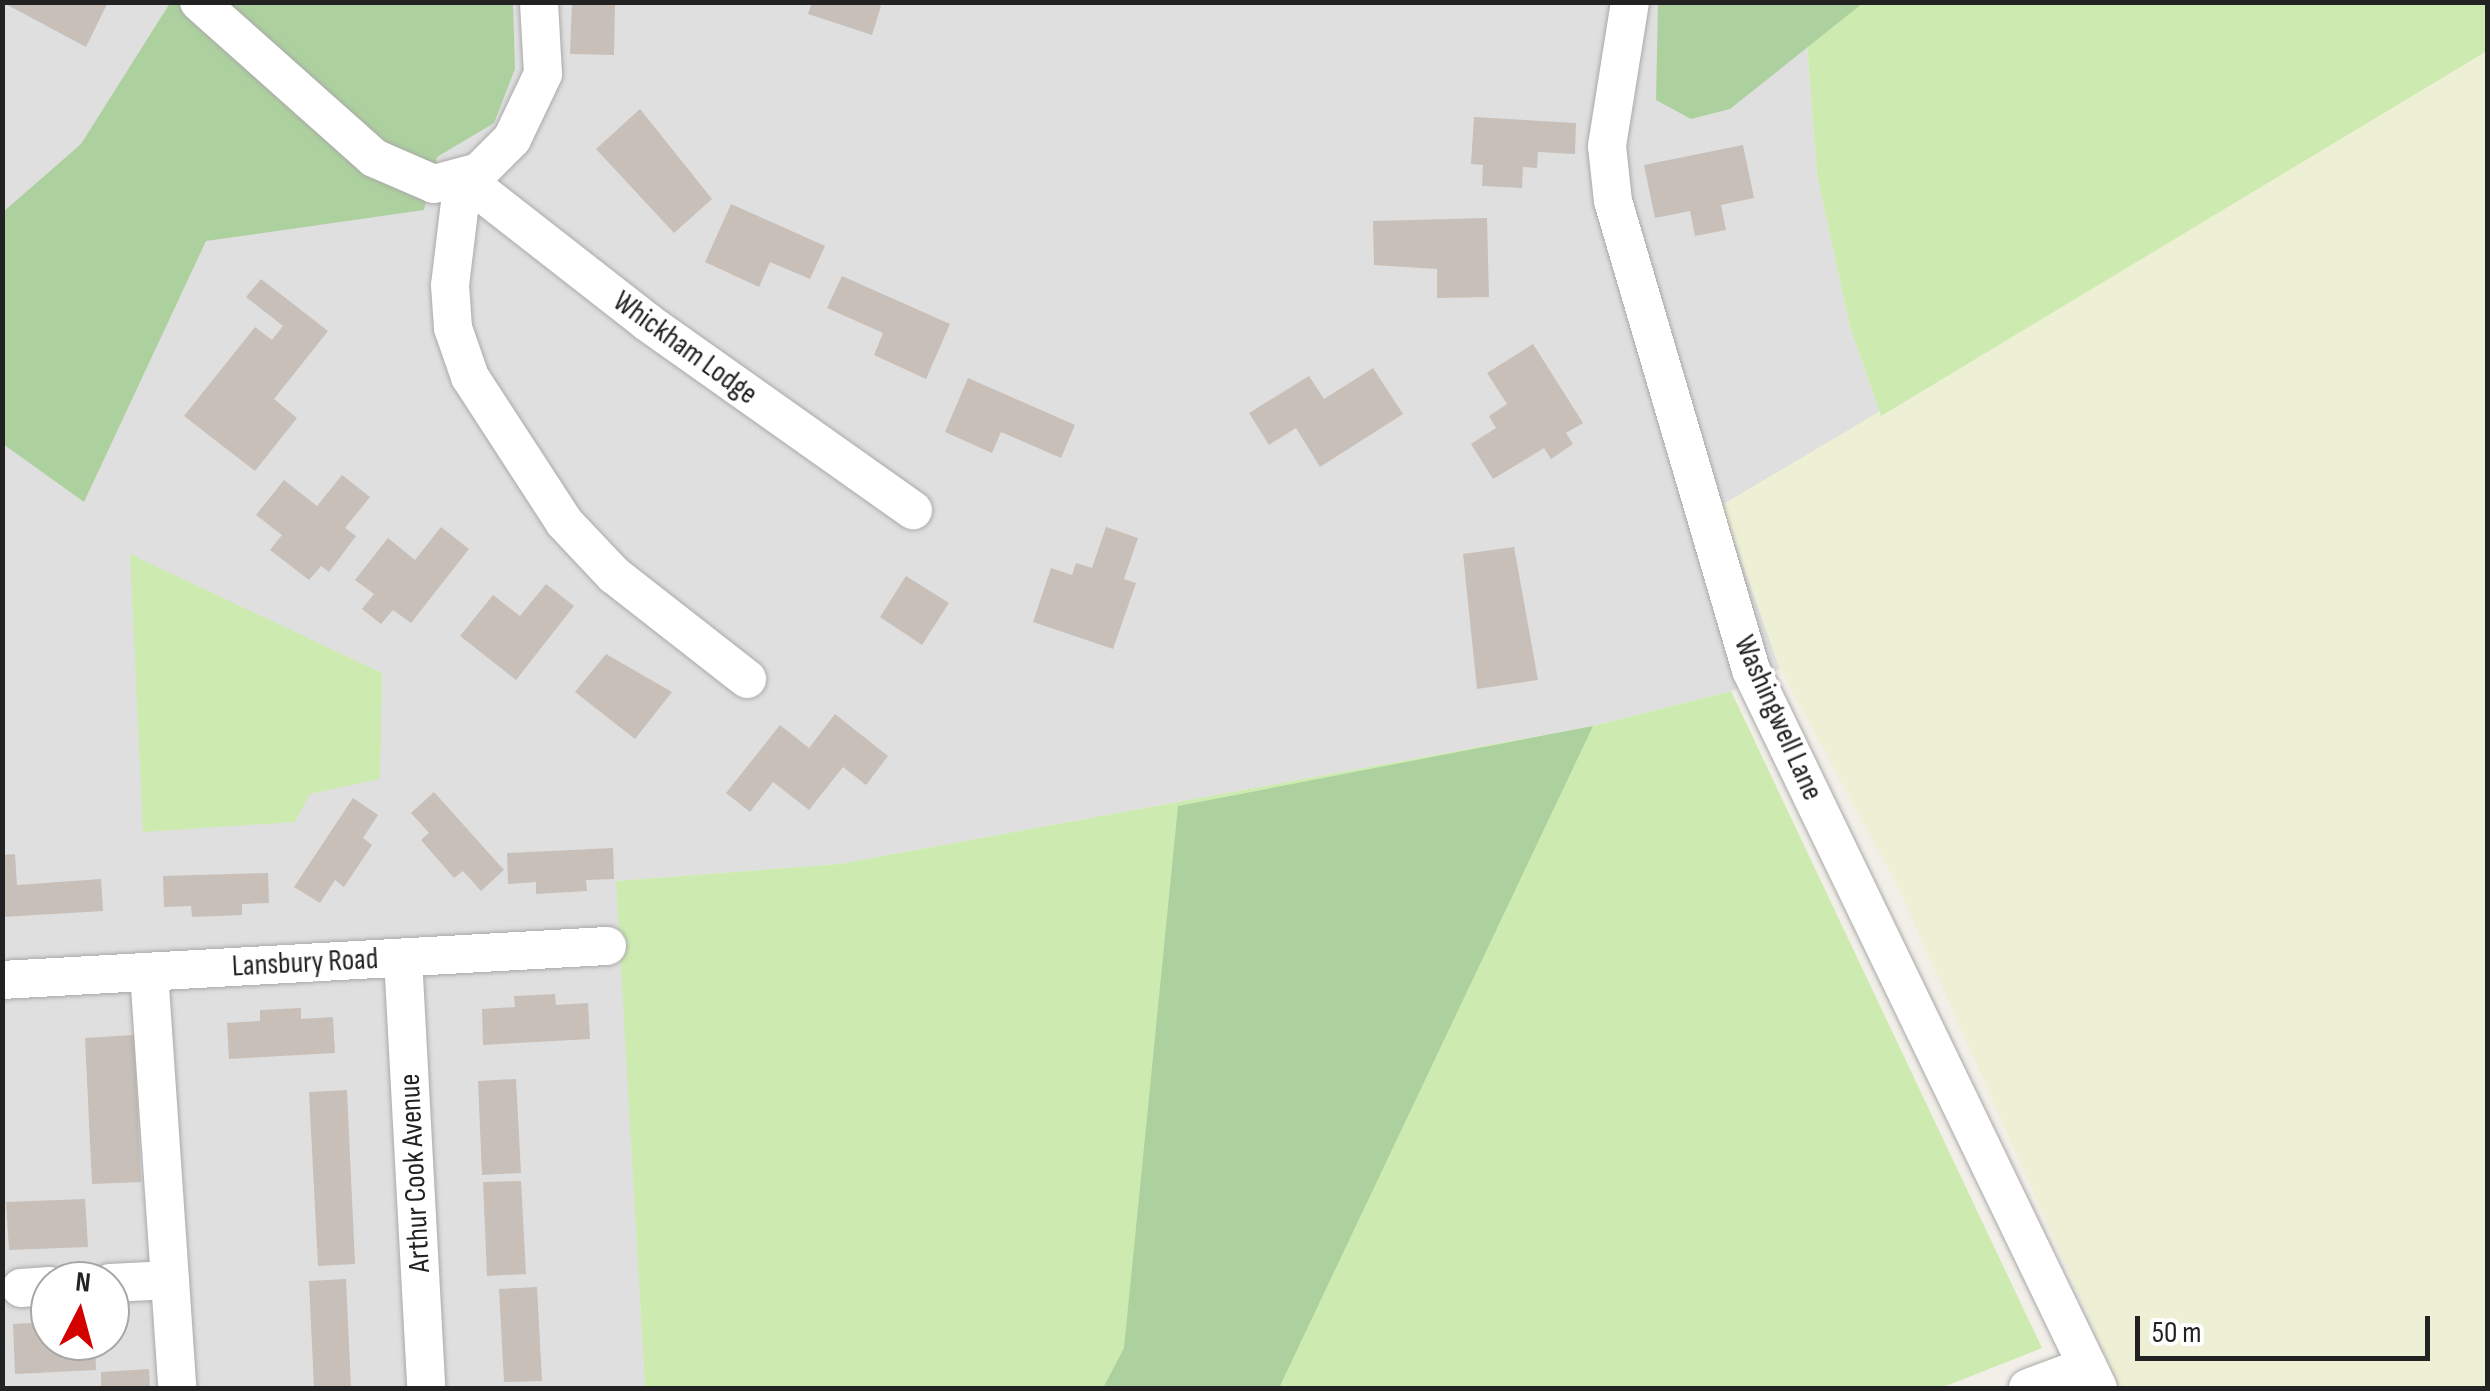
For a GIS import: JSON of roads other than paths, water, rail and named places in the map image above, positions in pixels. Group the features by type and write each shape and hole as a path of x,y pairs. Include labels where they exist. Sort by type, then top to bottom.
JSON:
{"street":[{"path":"199,2 294,94 399,176 434,184 463,178 491,163 528,110 543,74 539,2"},
{"name":"Washingwell Lane","path":"1630,2 1607,146 1613,201 1750,670 2092,1377"},
{"path":"463,178 450,285 453,328 470,377 564,522 614,575 747,679"},
{"name":"Whickham Lodge","path":"463,178 647,322 913,510"},
{"name":"Lansbury Road","path":"2,980 607,946"},
{"name":"Arthur Cook Avenue","path":"403,958 426,1388"},
{"path":"148,972 177,1388"},
{"path":"130,1282 170,1280"},
{"path":"2028,1388 2092,1377"}]}
